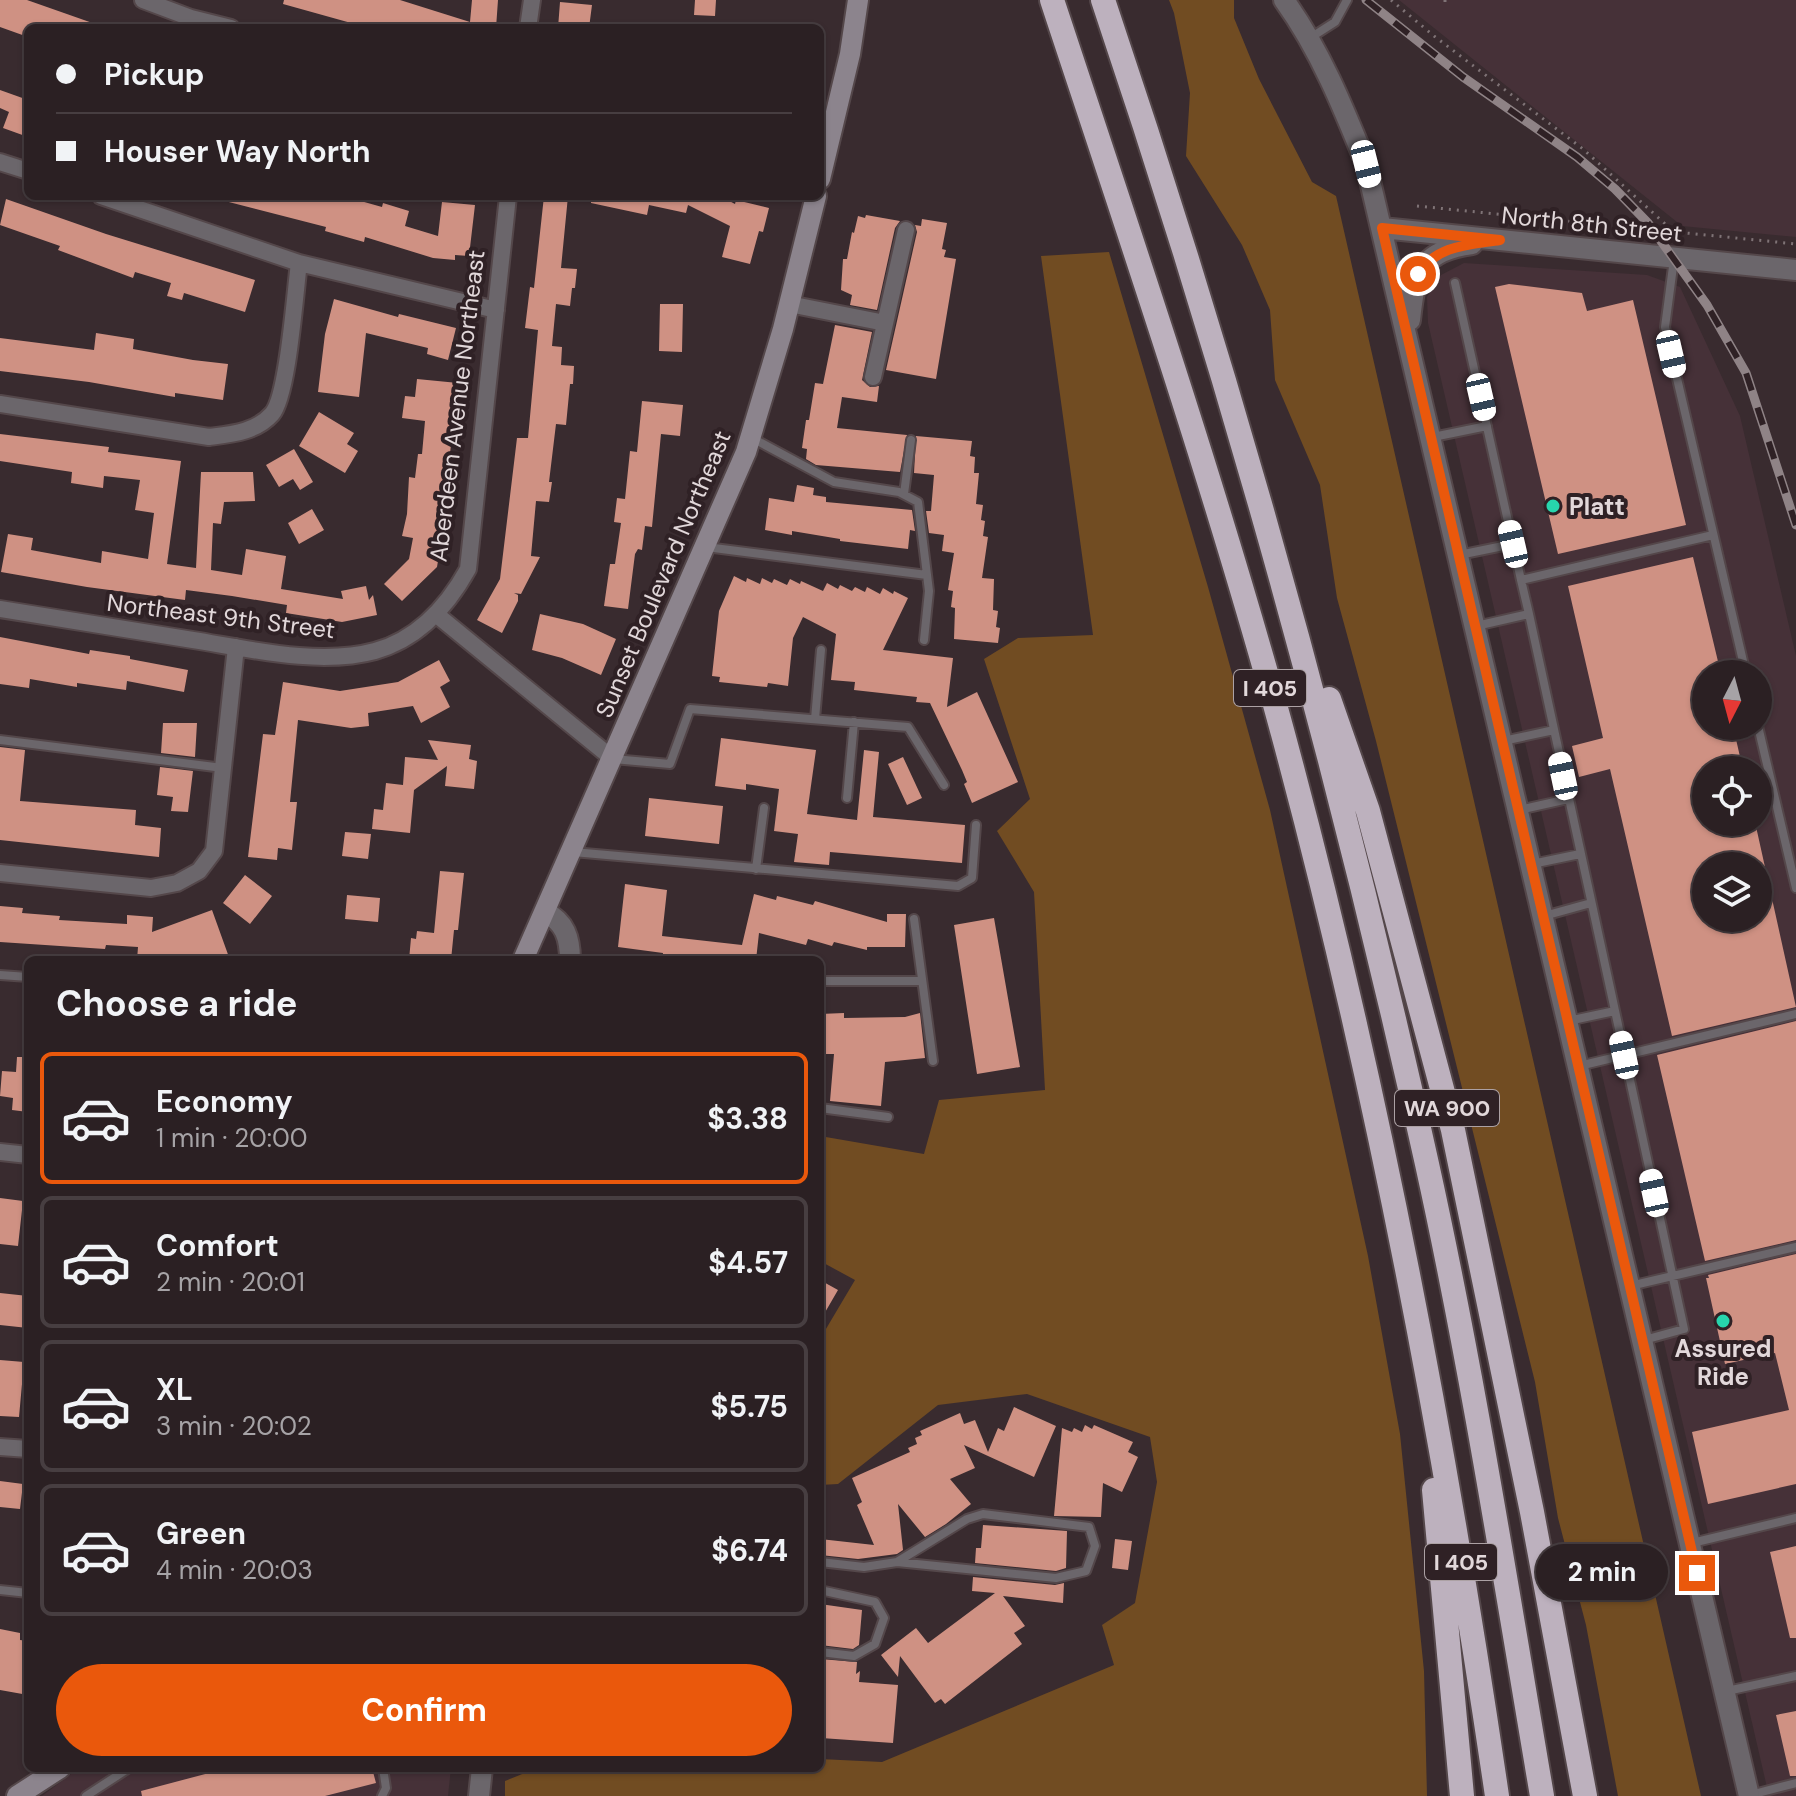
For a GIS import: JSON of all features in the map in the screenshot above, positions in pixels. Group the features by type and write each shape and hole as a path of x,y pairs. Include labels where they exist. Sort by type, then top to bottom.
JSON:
{"highway":[{"name":"I 405","path":"1049,0 1158,318 1238,576 1275,705 1343,969 1419,1328 1453,1515 1497,1796"},
{"name":"I 405","path":"1103,0 1234,406 1338,784 1428,1169 1475,1409 1542,1796"},
{"name":"WA 900","path":"1280,569 1349,751 1368,811 1453,1130 1535,1527 1585,1796"},
{"path":"1419,1328 1462,1796"}],"main road":[{"path":"824,158 850,54 858,0"},
{"name":"Sunset Boulevard Northeast","path":"525,956 751,437 815,200"},
{"path":"17,1796 54,1772"}],"street":[{"path":"143,0 215,24"},
{"path":"529,24 532,0"},
{"path":"1284,0 1309,38 1344,109 1366,164 1749,1796"},
{"path":"0,162 24,170"},
{"path":"113,200 299,263 496,310"},
{"name":"Aberdeen Avenue Northeast","path":"437,615 468,569 508,200"},
{"name":"North 8th Street","path":"1382,228 1796,270"},
{"path":"873,377 906,230"},
{"path":"1408,336 1414,289 1425,263 1439,252 1500,240"},
{"path":"0,404 209,437 257,427 274,413 282,391 299,263"},
{"path":"789,304 885,323"},
{"name":"Northeast 9th Street","path":"0,609 316,657 351,656 378,650 409,636 437,615"},
{"path":"437,615 613,759"},
{"path":"0,873 151,888 177,883 199,871 214,851 236,647"},
{"path":"545,912 557,918 566,930 569,956"},
{"path":"0,1152 24,1155"},
{"path":"0,1447 24,1449"},
{"path":"479,1796 482,1772"}],"lane":[{"path":"1309,38 1335,22 1347,0"},
{"path":"1674,259 1665,327 1743,660"},
{"path":"1455,283 1684,1329 1643,1341"},
{"path":"1431,437 1487,426"},
{"path":"751,437 834,482 904,494 918,502 929,591 924,640"},
{"path":"904,494 911,440"},
{"path":"1521,580 1713,535"},
{"path":"1459,555 1513,544"},
{"path":"704,546 927,575"},
{"path":"1476,626 1529,614"},
{"path":"815,719 821,650"},
{"path":"613,759 670,764 690,709 908,727 944,785"},
{"path":"847,798 854,722"},
{"path":"1503,741 1554,730"},
{"path":"0,740 223,768"},
{"path":"1761,740 1796,888"},
{"path":"1519,810 1568,799"},
{"path":"756,869 764,808"},
{"path":"572,852 958,886 972,878 976,825"},
{"path":"1532,864 1580,854"},
{"path":"1544,916 1591,903"},
{"path":"914,919 933,1061"},
{"path":"0,975 24,977"},
{"path":"824,981 921,981"},
{"path":"1568,1021 1615,1011"},
{"path":"1579,1066 1796,1014"},
{"path":"824,1109 888,1117"},
{"path":"1630,1286 1796,1247"},
{"path":"824,1562 864,1567 897,1562 1056,1578 1086,1571 1095,1546 1089,1527 983,1514 967,1519 897,1562"},
{"path":"1690,1543 1796,1518"},
{"path":"0,1590 24,1593"},
{"path":"824,1591 875,1602 884,1618 875,1644 854,1656 824,1652"},
{"path":"1725,1692 1796,1676"},
{"path":"86,1796 123,1772"},
{"path":"382,1796 386,1788 384,1772"},
{"path":"1749,1796 1796,1783"}],"path":[{"path":"1391,0 1583,149 1674,232"},
{"path":"1417,206 1796,244"}],"shaded area":[{"path":"1169,0 1234,0 1234,18 1259,79 1312,182 1336,196 1701,1796 1618,1796 1586,1625 1558,1518 1535,1382 1376,741 1337,598 1320,485 1275,380 1270,310 1242,245 1186,156 1190,93"},
{"path":"1399,0 1796,0 1796,237 1682,226"},
{"path":"1109,252 1270,810 1368,1256 1400,1434 1424,1671 1427,1796 505,1796 505,1781 527,1772 824,1772 824,1759 882,1762 1114,1665 1102,1625 1135,1603 1157,1482 1150,1437 1027,1394 938,1405 838,1484 824,1485 824,1332 855,1280 824,1263 824,1137 924,1154 939,1100 1045,1090 1034,892 997,831 1030,799 984,659 1018,638 1093,635 1041,256"},
{"path":"1464,263 1647,275 1680,287 1740,416 1796,656 1796,1796 1769,1796 1428,323 1427,297 1441,275"},
{"path":"74,1772 451,1772 448,1796 42,1796"}],"building":[{"path":"0,0 27,0 95,24 24,24 24,36 0,27"},
{"path":"284,0 400,0 470,22 472,0 498,0 496,24 355,24 283,4"},
{"path":"695,0 716,0 715,16 694,15"},
{"path":"560,2 592,5 590,24 558,24"},
{"path":"0,90 24,99 24,136 3,128 9,112 0,108"},
{"path":"6,199 255,280 245,312 184,293 182,300 167,296 171,283 135,272 133,278 58,250 60,246 0,225"},
{"path":"221,200 357,200 382,207 383,203 409,211 405,226 438,236 442,202 475,205 469,256 455,255 455,260 433,258 365,237 364,242 325,231 326,227"},
{"path":"544,200 568,200 561,268 577,269 575,288 572,288 570,306 556,304 552,346 562,347 561,365 574,366 573,384 570,384 566,425 556,424 549,502 536,501 531,556 540,557 521,594 514,593 518,595 518,601 502,633 477,620 500,579 517,438 528,438 538,330 525,328 530,287 534,288"},
{"path":"591,200 728,200 735,204 736,200 769,208 750,264 722,257 730,226 688,205 686,213 649,205 647,215 591,203"},
{"path":"866,215 900,221 895,228 877,310 850,305 852,295 841,290 843,259 847,259 852,232 858,216 865,218"},
{"path":"922,219 947,223 942,249 946,250 944,257 956,259 936,379 886,370 917,232 915,225 921,226"},
{"path":"1509,284 1582,293 1587,311 1633,300 1686,525 1558,554 1495,287"},
{"path":"334,299 398,317 399,314 456,328 448,360 427,354 428,348 366,333 359,397 318,392 325,334"},
{"path":"660,304 683,304 682,352 659,351"},
{"path":"835,325 872,332 862,380 870,387 879,386 877,402 842,397 837,428 907,435 900,472 816,465 806,459 807,449 802,448 806,420 809,420 815,383 823,384"},
{"path":"96,333 134,339 133,349 228,364 223,400 175,393 175,397 0,371 0,338 94,350"},
{"path":"417,379 458,383 437,567 402,601 384,584 409,559 413,538 402,536 409,477 415,478 418,454 422,454 425,421 402,418 405,396 415,397"},
{"path":"642,401 683,405 680,436 661,434 652,527 645,526 642,550 638,549 635,554 628,609 604,606 610,564 615,564 621,523 614,522 617,498 625,499 630,451 637,452"},
{"path":"319,412 354,433 347,444 358,451 345,473 299,446"},
{"path":"0,434 109,447 108,452 181,461 167,564 196,568 201,472 253,472 255,501 224,502 221,524 213,523 211,570 242,575 246,549 286,556 281,589 343,599 341,591 366,586 369,600 373,595 377,615 342,622 286,613 287,605 232,596 186,590 185,600 1,572 8,534 33,538 31,550 101,563 102,551 148,559 154,513 135,510 140,480 104,476 103,488 71,483 72,472 0,461"},
{"path":"916,436 972,441 970,456 975,457 974,473 979,473 976,504 983,505 983,536 988,537 982,578 994,579 993,610 998,611 996,627 1000,628 998,643 954,639 953,591 948,590 954,553 942,551 944,535 929,533 926,511 931,511 934,475 914,473"},
{"path":"294,449 313,482 300,490 293,479 279,487 266,465"},
{"path":"797,485 814,488 813,495 826,497 826,502 912,510 915,531 910,530 908,549 840,541 792,531 792,535 765,530 769,498 794,502"},
{"path":"312,509 324,530 299,544 288,523"},
{"path":"1693,557 1718,660 1692,660 1692,740 1736,740 1740,756 1692,756 1692,836 1758,836 1762,852 1692,852 1692,932 1772,932 1772,899 1796,1007 1672,1036 1610,769 1579,777 1572,746 1603,738 1568,586"},
{"path":"734,576 760,584 762,578 787,585 790,579 823,591 827,583 852,591 855,587 865,592 867,587 880,594 883,588 908,598 883,650 953,658 947,707 977,692 1018,782 972,803 962,770 930,703 916,702 917,697 854,690 855,682 831,680 836,634 803,617 793,638 788,686 719,682 720,677 712,676 719,611"},
{"path":"540,614 583,624 616,639 601,675 562,658 532,650"},
{"path":"0,637 89,654 90,650 130,656 130,659 188,670 184,692 127,681 126,690 77,683 77,687 30,679 29,688 0,684"},
{"path":"439,660 450,681 440,687 450,707 421,723 413,706 368,713 369,726 351,728 298,720 290,802 297,802 292,850 278,848 277,860 248,857 263,734 275,735 283,682 340,691 398,682"},
{"path":"163,723 197,723 195,757 161,753"},
{"path":"721,738 816,750 807,814 857,820 864,750 879,752 873,817 965,825 962,863 830,852 829,865 794,862 798,834 774,831 779,789 746,784 746,790 715,786"},
{"path":"428,740 471,745 469,759 477,761 474,789 445,786 447,766 414,790 410,833 372,829 374,809 383,810 386,783 403,785 405,757 438,760"},
{"path":"0,747 25,750 20,801 136,810 135,825 161,828 159,857 0,840"},
{"path":"903,757 922,798 907,805 888,764"},
{"path":"160,767 193,771 188,812 171,811 173,797 157,795"},
{"path":"649,798 723,806 719,844 645,836"},
{"path":"345,832 371,834 368,859 342,856"},
{"path":"440,871 464,873 458,930 454,930 451,956 409,956 411,938 416,939 417,931 434,933"},
{"path":"245,875 272,896 250,924 223,903"},
{"path":"625,884 667,890 662,936 742,945 754,894 813,905 815,901 887,922 887,914 906,914 905,947 867,947 867,950 834,942 832,946 808,939 806,945 759,933 756,956 663,956 663,953 618,947"},
{"path":"347,895 380,898 378,922 345,919"},
{"path":"0,906 23,908 22,913 60,916 59,920 127,924 127,915 153,917 152,932 212,910 229,956 137,956 138,947 106,945 105,949 0,942"},
{"path":"994,918 1020,1067 977,1074 954,925"},
{"path":"844,1013 844,1018 905,1017 920,1013 925,1058 885,1062 881,1106 830,1101 834,1054 824,1054 824,1014"},
{"path":"1796,1021 1796,1240 1705,1261 1657,1055"},
{"path":"17,1057 24,1057 24,1112 12,1110 13,1098 0,1096 2,1071 16,1072"},
{"path":"0,1198 23,1201 18,1246 0,1244"},
{"path":"1796,1254 1796,1484 1708,1504 1692,1432 1789,1410 1775,1353 1725,1364 1706,1278"},
{"path":"824,1282 838,1290 824,1314"},
{"path":"0,1293 24,1296 24,1328 0,1325"},
{"path":"0,1360 24,1362 19,1417 0,1416"},
{"path":"1014,1407 1056,1426 1034,1477 964,1445 975,1468 950,1479 971,1504 946,1524 925,1537 898,1504 903,1550 897,1554 858,1559 824,1555 824,1539 874,1545 857,1505 862,1502 852,1478 910,1452 908,1448 917,1444 915,1438 922,1435 920,1431 960,1413 964,1424 975,1420 988,1452 998,1428 1004,1431"},
{"path":"1085,1425 1092,1429 1094,1425 1133,1442 1128,1452 1138,1457 1122,1492 1103,1483 1101,1517 1054,1516 1062,1428 1082,1432"},
{"path":"0,1481 23,1484 20,1509 0,1507"},
{"path":"983,1525 1067,1531 1066,1568 1056,1571 975,1563 976,1548 981,1548"},
{"path":"1115,1539 1132,1541 1128,1570 1112,1568"},
{"path":"1796,1546 1796,1638 1790,1638 1770,1552"},
{"path":"973,1577 1055,1585 1064,1583 1063,1603 1003,1596 1025,1626 1014,1633 1022,1644 945,1704 941,1699 935,1703 900,1656 898,1677 881,1655 916,1628 928,1643 995,1593 972,1591"},
{"path":"824,1605 862,1610 859,1645 853,1649 824,1645"},
{"path":"0,1629 20,1633 20,1640 24,1640 24,1694 0,1690"},
{"path":"824,1659 857,1662 859,1682 898,1685 893,1743 824,1738"},
{"path":"1796,1711 1796,1776 1790,1776 1776,1715"},
{"path":"213,1772 373,1772 376,1783 325,1796 142,1796 141,1791"}],"railway":[{"path":"1366,0 1463,77 1577,157 1615,189 1648,223 1707,305 1746,373 1796,525"}],"place":[{"name":"Platt","path":"1553,506"},
{"name":"Assured Ride","path":"1723,1321"}],"route":[{"path":"1418,274 1425,263 1439,252 1500,240 1382,228 1697,1573"}]}
